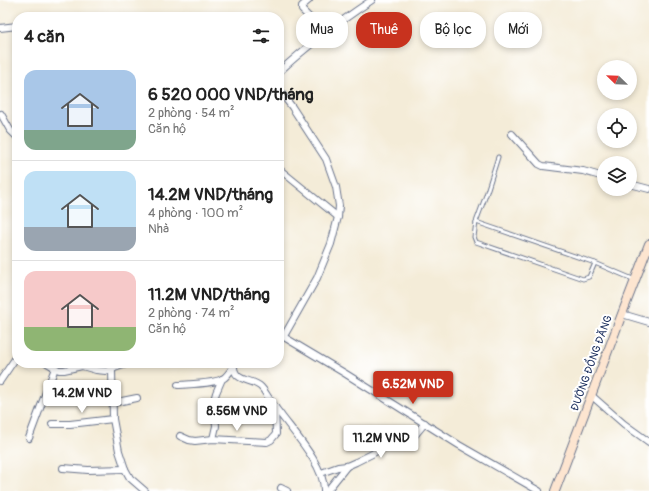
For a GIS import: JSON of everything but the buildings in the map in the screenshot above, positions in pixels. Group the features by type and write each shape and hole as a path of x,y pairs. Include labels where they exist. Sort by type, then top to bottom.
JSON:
{"main road":[{"name":"ĐƯỜNG ĐỒNG ĐĂNG","path":"555,491 635,280 646,259 649,244"}],"street":[{"path":"304,12 302,10 302,6 309,0"},
{"path":"348,16 372,0"},
{"path":"0,28 12,27"},
{"path":"284,67 305,48"},
{"path":"284,97 326,159 336,187 338,206 338,218 331,244 317,278 284,330"},
{"path":"1,114 12,132"},
{"path":"512,134 538,164 546,167 576,170 597,174"},
{"path":"284,173 338,218"},
{"path":"637,186 649,189"},
{"path":"622,314 649,322"},
{"path":"284,337 459,445 539,491"},
{"path":"0,382 12,364"},
{"path":"29,438 55,368 64,370 73,368"},
{"path":"89,368 106,371 115,368"},
{"path":"178,385 211,382 222,379 226,377 232,368"},
{"path":"235,368 239,377 243,380 262,388 298,437 320,473 324,491"},
{"path":"112,369 113,419 119,451 125,469 130,478 145,491"},
{"path":"214,439 216,426 214,400 222,379"},
{"path":"592,396 624,424 649,442"},
{"path":"112,403 137,398"},
{"path":"180,436 195,441 214,439 267,442 276,434 275,407"},
{"path":"52,424 70,424 113,419"},
{"path":"320,473 338,467 348,466 386,445 405,444 415,436 425,423"},
{"path":"327,491 348,466"},
{"path":"63,468 88,470 125,469"}],"lane":[{"path":"498,157 476,222 474,236 476,242 583,279 589,277 595,262"},
{"path":"476,222 595,262 635,280"}]}
